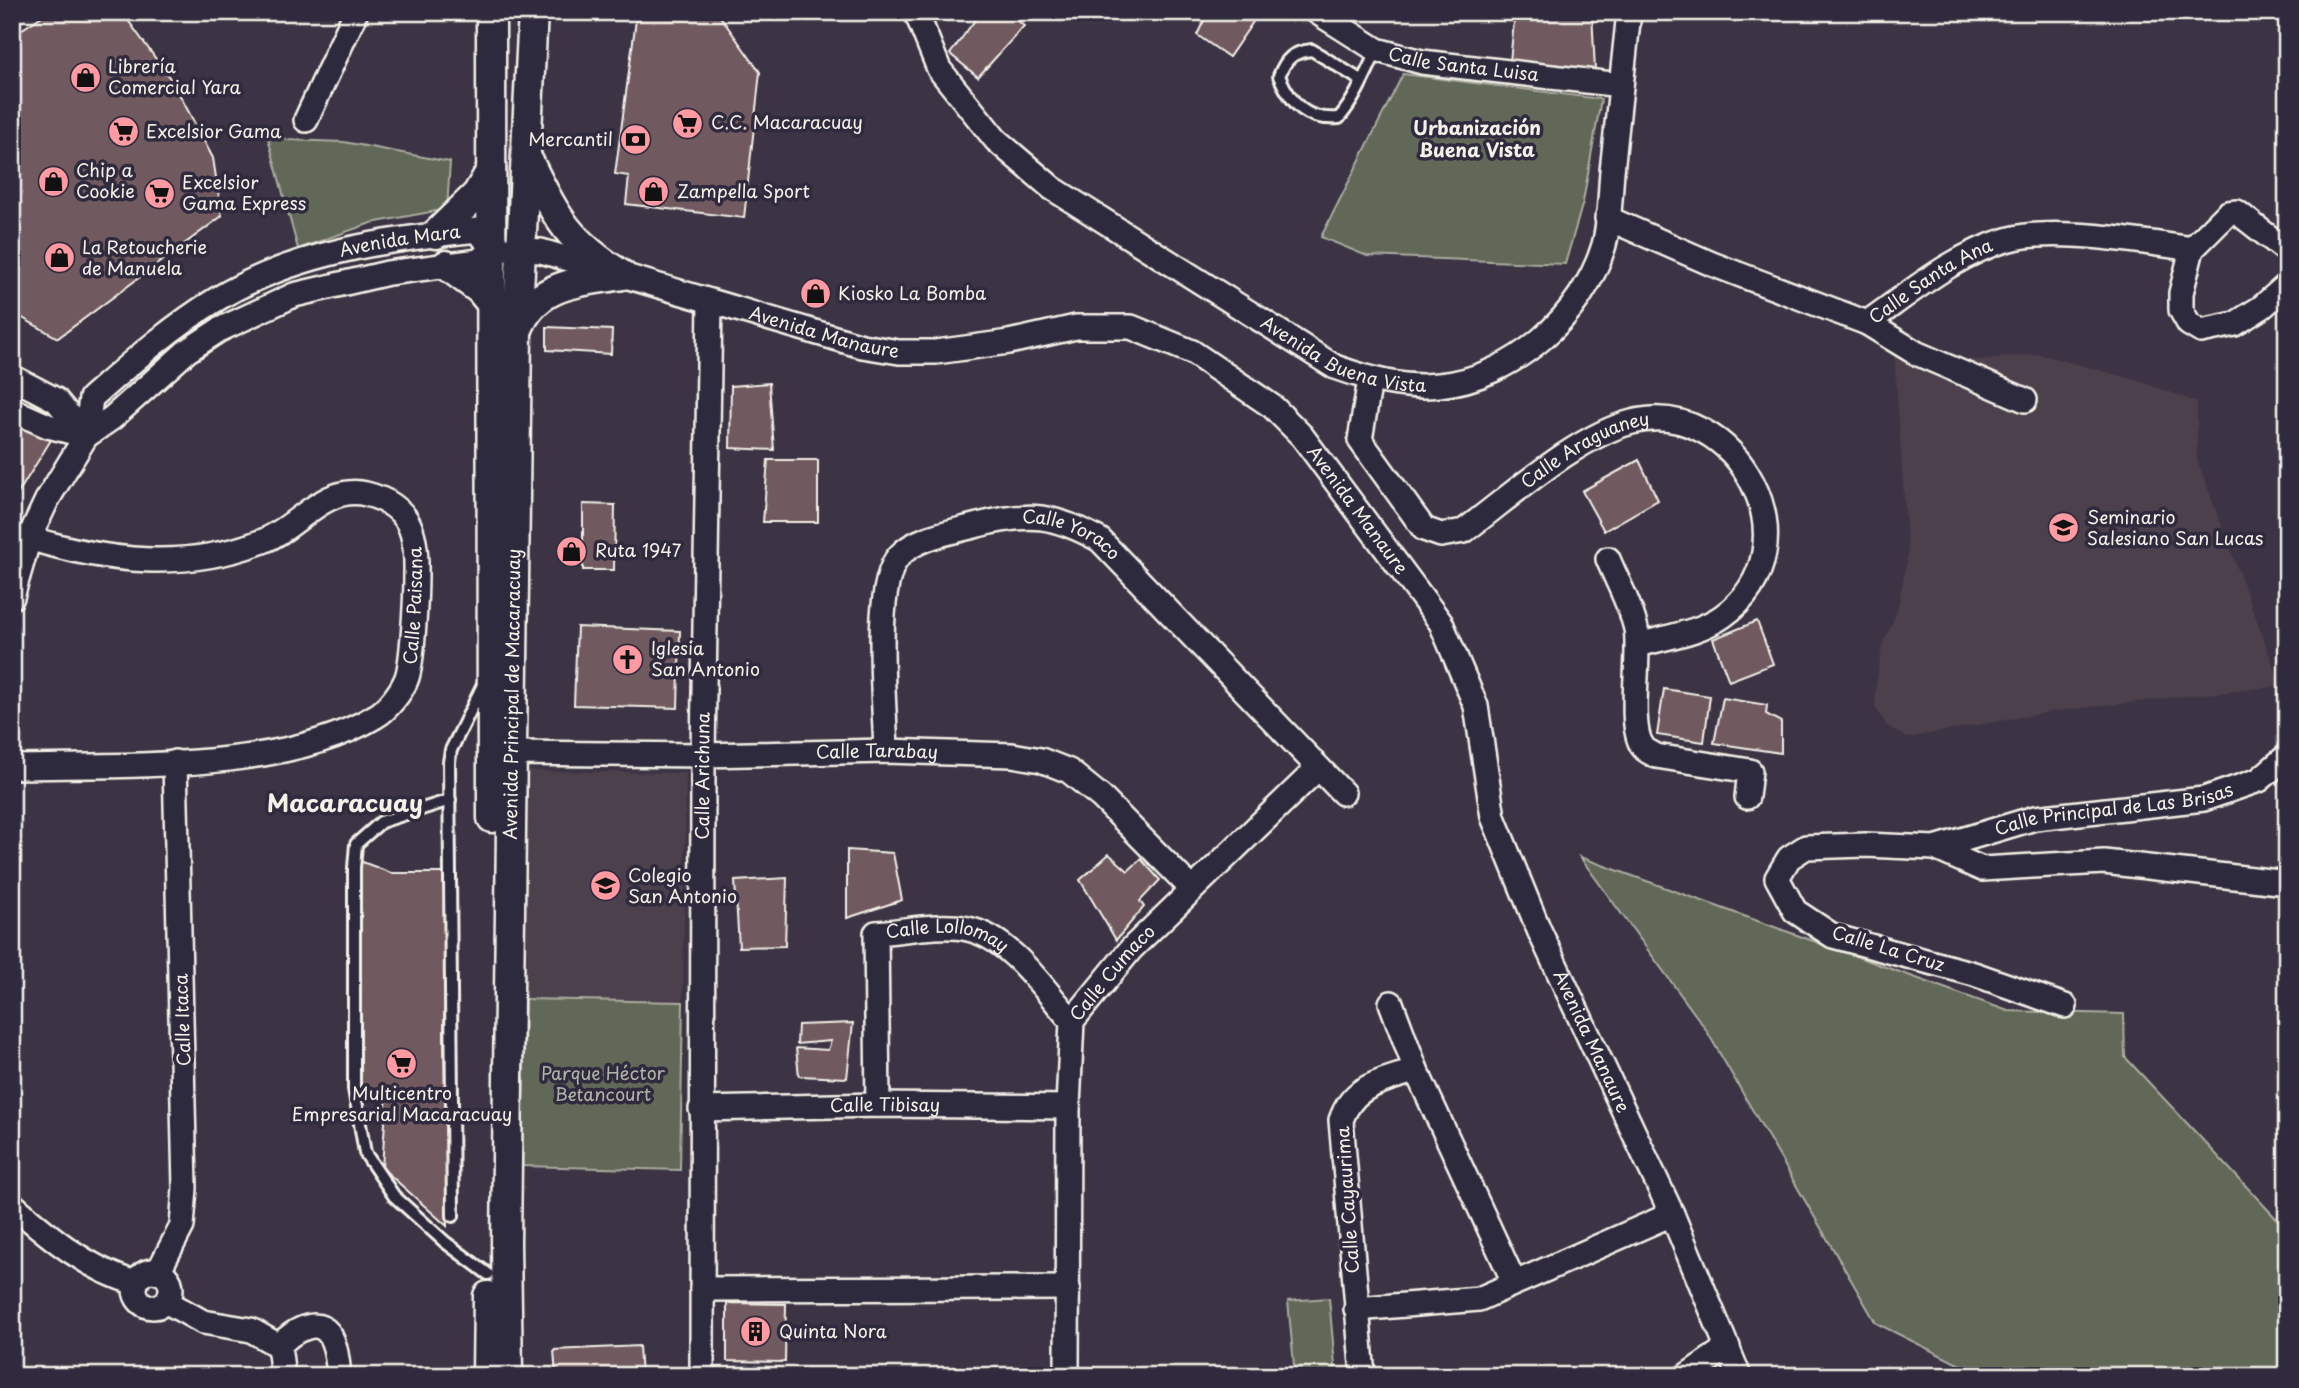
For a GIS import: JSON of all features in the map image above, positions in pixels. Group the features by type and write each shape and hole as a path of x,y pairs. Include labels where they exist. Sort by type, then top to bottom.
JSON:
{"street":[{"path":"306,120 356,12"},
{"name":"Avenida Principal de Macaracuay","path":"487,1376 492,832 491,12"},
{"name":"Avenida Principal de Macaracuay","path":"508,1376 511,753 517,331 533,12"},
{"name":"Avenida Buena Vista","path":"916,12 939,69 996,140 1052,188 1335,368 1370,380 1403,385 1438,385 1471,379 1502,367 1548,332 1586,286 1604,244 1629,12"},
{"name":"Calle Santa Luisa","path":"1317,12 1377,50 1443,65 1621,85"},
{"path":"525,154 548,203 573,239 622,275"},
{"path":"436,234 477,194 491,170"},
{"path":"2287,251 2232,211 2192,249 2181,293 2181,310 2189,324 2201,331 2235,324 2262,307 2287,285"},
{"name":"Calle Santa Ana","path":"1607,218 1712,264 1867,323 1953,264 1977,250 2012,238 2130,240 2192,249"},
{"name":"Avenida Mara","path":"12,597 29,538 47,500 86,436 187,351 250,314 294,295 347,282 479,261 492,249 478,230 387,241 301,262 218,298 157,341 91,398 86,436"},
{"name":"Avenida Manaure","path":"492,249 541,251 862,346 899,352 971,349 1076,327 1131,327 1192,352 1273,407 1302,436 1441,623 1476,706 1493,817 1539,930 1672,1214 1739,1376"},
{"path":"446,265 480,290 493,306"},
{"path":"517,331 525,310 543,295 558,288 622,275"},
{"name":"Calle Arichuna","path":"702,1376 703,755 710,302"},
{"path":"1867,323 1916,353 2025,400"},
{"path":"12,377 56,400 86,436"},
{"name":"Calle Araguaney","path":"1370,380 1360,440 1424,529 1441,535 1464,531 1580,446 1605,431 1633,421 1659,418 1686,421 1736,458 1754,483 1765,515 1768,543 1760,570 1745,597 1722,617 1701,628 1638,645"},
{"path":"12,410 48,426 86,436"},
{"name":"Calle Paisana","path":"12,767 175,762 254,755 313,743 379,715 407,678 416,579 416,543 410,523 393,507 365,494 336,495 266,540 214,555 157,561 127,560 80,553 29,538"},
{"name":"Calle Yoraco","path":"886,751 883,614 891,570 899,556 915,545 943,534 1017,516 1035,515 1054,518 1100,540 1343,793"},
{"path":"1608,559 1635,625 1638,645 1634,666 1638,736 1643,748 1656,756 1750,771 1747,797"},
{"name":"Calle Tarabay","path":"511,753 703,755 886,751 1012,755 1041,760 1069,771 1101,797 1191,888"},
{"name":"Calle Principal de Las Brisas","path":"1935,848 2035,818 2204,800 2259,780 2287,756"},
{"name":"Calle Itaca","path":"158,1272 182,1226 185,1188 175,762"},
{"name":"Calle Cumaco","path":"1067,1376 1068,1107 1072,1021 1122,959 1191,888 1318,768"},
{"name":"Calle La Cruz","path":"1935,848 1865,845 1806,847 1789,858 1777,878 1795,911 1833,936 1974,975 2065,1006"},
{"path":"1935,848 1982,869 2104,862 2287,883"},
{"name":"Calle Lollomay","path":"878,1105 876,933 948,928 967,929 983,934 1020,963 1072,1021"},
{"path":"1391,1003 1416,1070 1514,1282"},
{"name":"Calle Cayaurima","path":"1363,1376 1341,1120 1348,1101 1364,1088 1416,1070"},
{"name":"Calle Tibisay","path":"701,1109 878,1105 1068,1107"},
{"path":"12,1205 42,1231 112,1276 136,1283"},
{"path":"1356,1309 1479,1299 1672,1214"},
{"path":"145,1272 158,1272 169,1280 171,1287 167,1302 153,1308 145,1306 136,1296 136,1283 145,1272"},
{"path":"702,1289 1069,1288"},
{"path":"167,1302 203,1322 251,1330 279,1346"},
{"path":"282,1376 279,1346 292,1332 302,1327 315,1326 327,1331 333,1341 339,1376"},
{"path":"1686,1376 1728,1347"}],"lane":[{"path":"1362,81 1312,50 1296,52 1284,62 1279,76 1286,91 1302,110 1321,120 1339,118 1362,81 1377,50"},
{"path":"453,1216 451,750 490,672"},
{"path":"450,800 381,822 356,844 354,1088 365,1153 394,1196 445,1242 488,1274"}],"shaded area":[{"name":"Seminario Salesiano San Lucas","path":"1894,353 1910,359 1977,360 2038,354 2133,379 2197,402 2197,459 2281,686 2055,711 1907,738 1887,726 1875,707 1876,687 1882,646 1897,611 1908,555"},
{"name":"Colegio San Antonio","path":"526,771 686,773 683,1002 525,999"}],"green space":[{"path":"1403,74 1601,99 1583,202 1565,264 1367,256 1321,237"},
{"path":"265,127 288,140 344,142 450,162 447,209 371,223 298,249"},
{"path":"1580,857 2008,1011 2124,1014 2125,1057 2287,1230 2287,1376 1982,1376 1876,1323 1705,1028"},
{"name":"Parque Héctor Betancourt","path":"525,999 683,1002 680,1170 522,1166"},
{"path":"1329,1298 1336,1376 1295,1376 1288,1301"}],"building":[{"path":"48,12 122,12 174,84 213,158 222,216 58,338 12,312 12,36"},
{"name":"C.C. Macaracuay","path":"637,12 717,12 760,72 744,218 626,204 629,176 615,174"},
{"path":"981,12 1008,12 1024,26 978,77 950,54"},
{"path":"1208,12 1252,12 1257,16 1229,57 1197,35"},
{"path":"1515,12 1592,12 1595,70 1510,62"},
{"path":"547,327 612,330 611,354 547,350"},
{"path":"769,383 774,450 730,448 731,386"},
{"path":"12,419 51,440 12,503"},
{"path":"768,460 818,460 818,522 763,522"},
{"path":"1639,460 1658,500 1604,531 1582,491"},
{"path":"583,504 615,505 614,570 583,570"},
{"path":"1757,621 1773,664 1729,681 1713,639"},
{"name":"Iglesia San Antonio","path":"577,627 680,631 678,708 574,705"},
{"path":"1664,689 1710,696 1704,742 1657,735"},
{"path":"1723,698 1767,705 1766,714 1781,722 1781,753 1714,743"},
{"path":"847,850 893,853 902,900 847,918"},
{"path":"1109,854 1128,871 1141,859 1160,880 1140,901 1144,907 1116,940 1080,880"},
{"name":"Multicentro Empresarial Macaracuay","path":"360,861 391,873 447,873 444,1037 447,1226 382,1168 387,1091 360,1090"},
{"path":"787,878 785,946 739,947 735,881"},
{"path":"853,1023 847,1078 799,1076 796,1048 828,1050 831,1041 797,1044 798,1025"},
{"name":"Quinta Nora","path":"727,1303 786,1304 785,1362 727,1361"},
{"path":"639,1346 641,1376 556,1376 554,1350"}],"place":[{"name":"Librería Comercial Yara","path":"85,77"},
{"name":"C.C. Macaracuay","path":"688,123"},
{"name":"Excelsior Gama","path":"123,132"},
{"name":"Mercantil","path":"636,140"},
{"name":"Chip a Cookie","path":"53,181"},
{"name":"Zampella Sport","path":"654,192"},
{"name":"Excelsior Gama Express","path":"159,193"},
{"name":"La Retoucherie de Manuela","path":"59,258"},
{"name":"Kiosko La Bomba","path":"815,294"},
{"name":"Seminario Salesiano San Lucas","path":"2064,528"},
{"name":"Ruta 1947","path":"572,551"},
{"name":"Iglesia San Antonio","path":"628,659"},
{"name":"Colegio San Antonio","path":"605,886"},
{"name":"Multicentro Empresarial Macaracuay","path":"402,1063"},
{"name":"Quinta Nora","path":"756,1332"}],"district":[{"name":"Urbanización Buena Vista","path":"1477,139"},
{"name":"Macaracuay","path":"345,804"}]}
